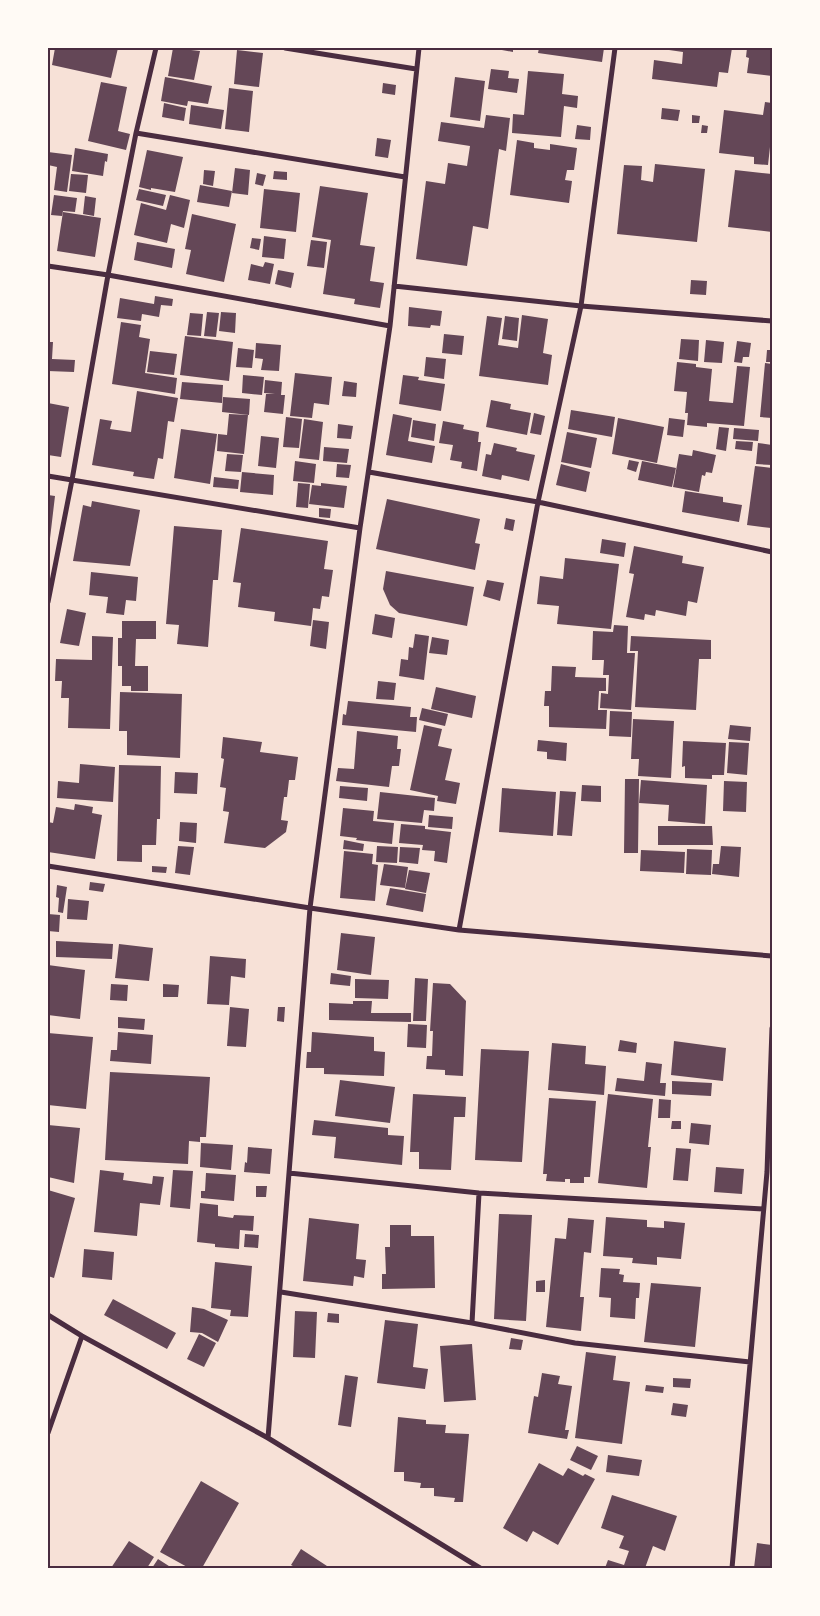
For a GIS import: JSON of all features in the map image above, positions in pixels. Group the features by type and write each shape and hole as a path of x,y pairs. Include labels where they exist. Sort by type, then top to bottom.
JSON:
{"street":[{"path":"48,602 72,480 108,275 136,133 156,48"},
{"path":"285,48 416,69"},
{"path":"268,1438 310,908 360,528 390,326 419,48"},
{"path":"459,930 538,502 581,306 615,48"},
{"path":"136,133 405,177"},
{"path":"48,266 108,275 390,326"},
{"path":"394,286 581,306 772,321"},
{"path":"369,472 538,502 772,552"},
{"path":"48,476 360,528"},
{"path":"48,866 459,930 772,956"},
{"path":"732,1568 763,1210 770,1172 772,1028"},
{"path":"289,1173 479,1193 763,1210"},
{"path":"472,1323 479,1193"},
{"path":"280,1292 472,1323 575,1343 750,1362"},
{"path":"48,1315 82,1336 268,1438 480,1568"},
{"path":"48,1433 82,1336"}],"building":[{"path":"55,48 118,48 111,78 52,65"},
{"path":"173,48 200,51 194,80 168,76"},
{"path":"491,48 513,48 513,52"},
{"path":"539,48 604,48 602,62 538,53"},
{"path":"669,48 732,48 728,73 719,72 717,87 652,79 654,60 682,64 683,52 669,50"},
{"path":"747,48 772,48 772,76 747,73 749,58 746,57"},
{"path":"237,50 263,53 259,87 234,84"},
{"path":"491,69 509,71 508,78 519,79 517,93 488,89"},
{"path":"528,71 564,74 562,94 578,96 577,108 564,106 561,137 512,133 513,114 524,115"},
{"path":"165,77 212,86 208,104 188,101 187,106 161,101"},
{"path":"455,77 485,81 480,121 450,117"},
{"path":"101,82 127,87 118,131 130,134 126,150 88,141"},
{"path":"383,83 396,85 395,95 382,93"},
{"path":"229,88 253,91 249,132 225,129"},
{"path":"765,102 772,103 772,147 770,147 768,165 754,164 754,157 719,153 724,110 763,115"},
{"path":"164,103 186,108 184,121 162,117"},
{"path":"191,105 224,110 221,129 189,124"},
{"path":"662,108 680,110 678,121 661,119"},
{"path":"486,115 510,118 506,151 499,149 488,229 473,226 467,266 416,259 426,181 445,184 448,163 467,166 470,146 438,141 441,122 484,128"},
{"path":"692,115 700,116 699,123 692,123"},
{"path":"577,125 591,127 590,140 575,139"},
{"path":"702,125 708,126 707,133 701,133"},
{"path":"377,138 391,140 388,158 375,156"},
{"path":"517,140 534,143 534,148 550,150 550,144 577,148 574,170 567,170 565,180 572,181 569,203 510,195"},
{"path":"75,148 108,154 103,176 72,171"},
{"path":"147,150 183,157 175,192 139,187"},
{"path":"48,152 72,155 67,192 54,190 57,167 48,165"},
{"path":"655,164 705,169 697,242 617,234 624,165 642,166 641,180 653,182"},
{"path":"235,168 250,170 248,195 232,193"},
{"path":"204,170 215,171 213,186 203,184"},
{"path":"735,170 772,174 772,232 728,227"},
{"path":"274,171 287,172 287,180 273,179"},
{"path":"257,173 266,175 263,186 255,184"},
{"path":"71,174 88,175 86,193 69,191"},
{"path":"200,185 232,191 229,207 197,202"},
{"path":"320,186 368,193 360,245 375,247 370,281 384,283 380,308 354,304 355,299 323,294 331,240 312,237"},
{"path":"139,189 166,195 163,206 136,200"},
{"path":"264,189 300,193 296,232 260,228"},
{"path":"54,195 77,198 75,212 63,211 62,216 51,215"},
{"path":"170,195 190,200 184,228 171,224 167,243 134,235 141,203 166,210"},
{"path":"85,196 96,198 94,216 83,214"},
{"path":"63,212 101,218 95,257 57,251"},
{"path":"192,214 236,224 224,282 186,274 191,250 185,249"},
{"path":"264,236 286,239 284,259 262,257"},
{"path":"252,238 261,239 259,250 250,248"},
{"path":"311,240 327,242 324,268 307,266"},
{"path":"137,242 175,249 172,268 134,260"},
{"path":"265,262 274,264 270,284 248,280 251,264 263,267"},
{"path":"278,270 294,273 291,288 275,284"},
{"path":"691,280 707,281 706,295 690,294"},
{"path":"155,296 173,299 172,306 161,305 159,317 142,314 141,321 117,318 120,298 154,304"},
{"path":"409,307 442,311 440,326 431,325 430,328 408,326"},
{"path":"207,312 219,313 216,337 204,336"},
{"path":"221,312 236,313 235,333 219,331"},
{"path":"190,313 203,314 201,336 187,335"},
{"path":"522,315 548,319 543,353 552,355 548,385 479,376 487,316 502,318 498,345 518,348"},
{"path":"505,316 519,318 517,341 502,339"},
{"path":"121,322 141,325 139,337 150,339 145,373 177,378 175,394 112,384"},
{"path":"444,334 464,336 462,355 442,353"},
{"path":"185,336 233,342 229,381 180,375"},
{"path":"681,339 699,340 698,361 679,359"},
{"path":"706,340 724,342 722,363 704,362"},
{"path":"737,341 751,343 749,357 743,357 742,363 734,362"},
{"path":"48,342 53,342 52,359 75,360 74,372 48,371"},
{"path":"256,343 281,345 279,371 261,370 263,359 255,358"},
{"path":"238,348 254,350 252,368 236,367"},
{"path":"767,350 772,350 772,362 766,362"},
{"path":"150,351 177,354 174,375 147,372"},
{"path":"426,357 446,359 444,379 424,376"},
{"path":"677,362 696,364 696,367 712,369 709,401 733,403 737,366 750,367 744,426 707,423 707,427 687,425 688,413 685,413 687,392 674,391"},
{"path":"765,363 772,364 772,418 760,417"},
{"path":"295,373 332,377 329,405 314,403 312,418 290,416"},
{"path":"243,375 264,377 262,395 242,393"},
{"path":"403,375 419,377 418,380 445,384 441,411 399,404"},
{"path":"265,380 282,382 281,395 285,395 283,414 264,412 266,394 275,394 264,393"},
{"path":"344,381 357,383 356,397 342,396"},
{"path":"182,382 223,385 222,403 180,399"},
{"path":"137,391 178,398 174,422 168,421 163,459 158,458 154,479 133,476 134,472 92,465 100,419 112,421 110,429 131,432"},
{"path":"223,397 250,399 249,415 222,412"},
{"path":"491,400 511,404 510,409 531,413 527,435 486,427"},
{"path":"48,403 69,407 61,457 48,455"},
{"path":"571,410 615,417 612,437 568,429"},
{"path":"534,413 545,416 541,435 530,433"},
{"path":"229,414 248,415 244,454 217,451 218,434 227,435"},
{"path":"393,414 412,418 408,441 435,446 432,463 386,455"},
{"path":"286,417 302,419 299,448 283,447"},
{"path":"618,418 664,427 657,463 612,454"},
{"path":"669,418 685,420 683,437 667,435"},
{"path":"304,419 323,422 319,460 299,458"},
{"path":"413,420 436,424 434,441 411,437"},
{"path":"443,421 464,425 463,429 479,432 478,442 481,442 477,471 461,468 462,462 450,460 453,445 439,443"},
{"path":"338,424 353,426 351,439 337,438"},
{"path":"719,427 729,428 726,451 716,449"},
{"path":"734,428 759,430 758,441 733,439"},
{"path":"181,429 217,434 210,484 174,478"},
{"path":"567,432 597,438 591,468 561,462"},
{"path":"261,436 279,438 276,468 258,466"},
{"path":"736,441 753,442 752,451 735,449"},
{"path":"494,443 517,448 516,451 535,455 529,481 502,475 501,480 482,476 486,454 491,455"},
{"path":"758,443 772,445 772,465 756,464"},
{"path":"324,447 349,449 347,463 323,461"},
{"path":"693,450 716,455 712,473 706,472 705,476 702,475 699,492 673,487 679,454 692,456"},
{"path":"227,454 243,455 241,472 225,471"},
{"path":"629,460 639,462 636,472 627,469"},
{"path":"295,461 316,464 314,483 293,481"},
{"path":"642,461 676,468 672,487 638,480"},
{"path":"337,464 351,465 349,478 336,477"},
{"path":"561,464 590,472 586,492 556,485"},
{"path":"755,466 772,468 771,528 747,525"},
{"path":"242,472 274,475 273,495 240,492"},
{"path":"214,477 239,480 238,489 213,487"},
{"path":"298,483 310,484 308,508 296,507"},
{"path":"321,483 347,486 344,508 309,504 312,485 321,486"},
{"path":"685,491 723,497 723,502 742,505 739,522 682,512"},
{"path":"48,495 55,496 49,547 48,547"},
{"path":"387,499 480,519 475,543 480,544 475,570 376,549"},
{"path":"92,501 140,510 130,566 73,561 83,505 91,507"},
{"path":"319,508 331,509 330,518 319,517"},
{"path":"506,518 515,520 513,531 504,529"},
{"path":"174,526 222,530 218,580 213,580 208,647 177,644 179,625 166,624"},
{"path":"241,528 328,541 324,569 333,570 329,597 322,596 320,609 313,608 311,626 274,621 275,612 238,607 241,583 233,582"},
{"path":"602,539 626,543 624,557 600,553"},
{"path":"634,546 683,556 682,563 704,567 697,603 688,601 686,616 656,610 655,616 645,614 644,620 626,617 634,574 629,573"},
{"path":"565,558 619,564 611,629 557,624 559,606 537,604 540,576 563,579"},
{"path":"386,571 474,587 467,626 399,613 390,605 383,589"},
{"path":"91,572 138,577 136,601 126,600 124,615 106,613 108,597 89,595"},
{"path":"487,580 504,583 500,601 483,596"},
{"path":"67,609 86,613 79,646 60,643"},
{"path":"375,614 395,618 392,638 372,634"},
{"path":"313,620 329,622 326,649 310,646"},
{"path":"122,621 156,621 156,639 136,639 135,666 148,666 148,691 131,691 131,686 122,686 122,666 118,666 118,638 122,638"},
{"path":"614,625 628,626 627,653 635,653 631,710 600,708 601,693 608,694 609,675 603,675 604,660 592,660 593,631 613,632"},
{"path":"415,634 429,636 424,680 399,676 401,659 408,660 409,647 413,648"},
{"path":"92,636 113,637 110,729 68,728 69,698 61,698 62,681 55,681 56,659 92,660"},
{"path":"631,636 711,640 711,659 699,659 696,710 635,707 638,651 630,651"},
{"path":"432,637 449,640 447,655 429,653"},
{"path":"552,666 576,667 575,677 606,678 606,691 599,691 598,710 607,710 606,729 549,727 549,706 544,706 545,691 551,691"},
{"path":"378,681 396,683 394,700 376,699"},
{"path":"436,687 476,696 472,718 431,709"},
{"path":"120,692 182,694 180,758 127,755 127,731 119,731"},
{"path":"348,701 411,707 410,717 417,717 416,732 342,725 343,714 346,715"},
{"path":"422,708 448,714 445,726 419,720"},
{"path":"610,711 632,712 631,737 609,736"},
{"path":"633,719 674,721 671,778 638,776 639,759 631,759"},
{"path":"424,725 442,729 438,746 452,749 445,780 460,783 456,804 437,801 438,796 410,790"},
{"path":"730,725 751,727 750,741 728,739"},
{"path":"357,731 398,736 397,749 401,749 399,766 392,766 389,787 336,781 338,768 354,769"},
{"path":"223,737 262,742 260,752 298,757 295,780 289,780 287,797 284,797 281,820 288,821 286,832 265,848 224,843 229,812 223,811 226,788 220,787 224,759 221,758"},
{"path":"538,740 567,743 566,761 547,759 547,752 537,751"},
{"path":"683,741 726,743 724,775 712,775 712,779 685,778 685,766 682,767"},
{"path":"729,742 749,743 747,775 727,773"},
{"path":"80,764 115,767 113,802 57,798 58,781 79,783"},
{"path":"119,765 161,766 160,819 157,819 156,845 142,845 142,862 117,861"},
{"path":"175,772 198,773 197,794 174,793"},
{"path":"625,779 639,779 638,853 624,853"},
{"path":"641,780 707,785 705,824 668,821 669,805 639,803"},
{"path":"724,781 747,782 746,812 723,811"},
{"path":"582,785 601,786 601,802 581,801"},
{"path":"340,786 368,788 367,801 339,798"},
{"path":"502,788 556,792 553,836 499,832"},
{"path":"560,791 576,792 572,836 557,835"},
{"path":"380,792 435,798 434,811 424,810 422,823 377,819"},
{"path":"75,804 93,807 92,813 102,815 95,859 48,852 48,822 53,823 56,807 74,810"},
{"path":"343,808 374,811 373,821 394,823 392,844 356,840 357,838 340,836"},
{"path":"429,815 453,817 452,829 428,827"},
{"path":"180,822 197,823 196,843 179,841"},
{"path":"401,824 425,826 425,829 451,832 447,863 434,861 435,851 422,850 423,845 399,843"},
{"path":"658,826 712,826 713,845 658,845"},
{"path":"344,840 364,844 363,851 343,849"},
{"path":"178,846 194,847 190,875 175,873"},
{"path":"377,846 398,847 397,863 376,862"},
{"path":"721,846 741,847 739,877 712,874 713,864 719,864"},
{"path":"400,847 420,848 418,864 399,862"},
{"path":"687,849 712,850 711,875 686,874"},
{"path":"641,850 685,852 684,873 640,871"},
{"path":"344,851 373,854 372,864 378,865 375,901 340,898"},
{"path":"384,864 408,867 405,888 380,885"},
{"path":"152,866 167,867 166,873 152,872"},
{"path":"409,870 430,873 426,893 405,889"},
{"path":"90,882 105,884 103,892 89,890"},
{"path":"57,885 67,887 63,913 58,912 59,898 56,897"},
{"path":"390,888 426,894 423,912 386,905"},
{"path":"68,899 89,901 87,920 67,919"},
{"path":"48,914 60,915 59,932 48,931"},
{"path":"341,933 375,937 371,975 337,970"},
{"path":"56,941 113,944 112,959 56,957"},
{"path":"119,944 153,948 149,981 115,978"},
{"path":"210,956 246,959 245,978 231,976 229,1005 207,1004"},
{"path":"48,965 85,970 80,1019 48,1015"},
{"path":"331,973 351,976 350,986 330,984"},
{"path":"415,978 428,979 426,1021 413,1021"},
{"path":"355,979 389,980 388,999 355,998"},
{"path":"433,983 450,984 466,1001 463,1076 445,1075 445,1070 426,1069 427,1056 432,1056 433,1031 430,1031"},
{"path":"111,984 128,985 127,1001 110,1000"},
{"path":"163,984 179,985 178,997 163,997"},
{"path":"353,1001 372,1001 371,1013 411,1013 411,1022 329,1020 329,1003 353,1004"},
{"path":"230,1007 249,1009 246,1047 227,1046"},
{"path":"278,1007 285,1007 284,1022 277,1021"},
{"path":"118,1017 145,1019 144,1030 118,1028"},
{"path":"408,1024 427,1025 426,1048 407,1047"},
{"path":"118,1032 153,1035 151,1064 110,1061 111,1050 117,1050"},
{"path":"312,1032 374,1037 374,1051 385,1052 384,1076 324,1074 324,1068 306,1068 307,1052 311,1052"},
{"path":"48,1033 93,1037 86,1109 48,1105"},
{"path":"620,1040 637,1043 636,1053 618,1051"},
{"path":"674,1041 726,1048 723,1081 671,1075"},
{"path":"552,1043 586,1046 585,1064 606,1066 604,1095 548,1090"},
{"path":"481,1049 529,1051 522,1162 475,1160"},
{"path":"646,1062 662,1064 660,1083 666,1083 665,1096 615,1091 617,1078 644,1081"},
{"path":"110,1072 210,1077 206,1137 200,1137 200,1142 189,1141 188,1164 105,1160"},
{"path":"340,1080 395,1087 390,1123 335,1116"},
{"path":"672,1081 712,1083 711,1096 672,1094"},
{"path":"413,1094 466,1097 465,1117 454,1117 451,1170 419,1169 419,1152 410,1152"},
{"path":"608,1094 653,1099 648,1147 651,1147 647,1188 598,1183"},
{"path":"549,1098 596,1101 590,1177 584,1177 584,1183 570,1183 570,1179 565,1179 565,1182 546,1181 547,1174 543,1174"},
{"path":"659,1099 671,1100 670,1118 658,1118"},
{"path":"314,1120 388,1128 388,1135 404,1136 402,1165 334,1158 336,1137 312,1135"},
{"path":"672,1121 681,1121 681,1129 671,1129"},
{"path":"691,1123 711,1125 709,1145 689,1143"},
{"path":"48,1125 80,1128 74,1183 48,1177"},
{"path":"201,1143 233,1145 231,1170 200,1167"},
{"path":"248,1147 272,1149 270,1174 244,1172 245,1162 247,1163"},
{"path":"676,1148 691,1149 688,1181 673,1180"},
{"path":"716,1167 744,1169 742,1194 714,1192"},
{"path":"100,1170 124,1173 123,1180 152,1184 153,1176 164,1177 160,1205 140,1203 137,1236 94,1232"},
{"path":"173,1170 193,1171 190,1209 170,1207"},
{"path":"206,1173 236,1175 234,1201 201,1198 201,1191 205,1191"},
{"path":"256,1186 267,1186 266,1197 256,1197"},
{"path":"48,1190 75,1198 54,1278 48,1276"},
{"path":"200,1203 218,1205 218,1216 233,1218 234,1215 254,1216 253,1231 240,1230 239,1249 215,1247 215,1244 197,1242"},
{"path":"499,1214 532,1215 526,1321 494,1319"},
{"path":"606,1217 647,1220 647,1227 664,1228 664,1221 685,1223 681,1259 657,1257 657,1265 632,1263 633,1258 603,1256"},
{"path":"309,1218 359,1224 356,1259 366,1260 364,1278 354,1276 353,1286 303,1281"},
{"path":"568,1218 594,1220 591,1253 584,1252 580,1297 584,1297 581,1331 546,1327 555,1238 566,1239"},
{"path":"390,1225 411,1225 411,1236 434,1236 435,1288 382,1289 382,1274 386,1274 385,1247 390,1247"},
{"path":"245,1234 259,1235 258,1248 244,1247"},
{"path":"84,1249 114,1252 112,1280 82,1277"},
{"path":"215,1262 252,1266 248,1317 230,1316 231,1310 211,1308"},
{"path":"601,1268 620,1269 619,1274 624,1275 623,1282 640,1283 639,1298 636,1298 635,1319 610,1317 611,1298 599,1297"},
{"path":"545,1280 545,1292 536,1292 536,1281"},
{"path":"651,1283 701,1287 695,1347 644,1342"},
{"path":"113,1299 176,1333 167,1349 104,1315"},
{"path":"192,1307 204,1309 228,1320 218,1342 202,1333 190,1332"},
{"path":"295,1311 317,1312 315,1358 293,1357"},
{"path":"328,1313 339,1314 339,1323 327,1322"},
{"path":"385,1320 418,1324 413,1367 428,1369 425,1389 377,1383"},
{"path":"199,1334 216,1343 204,1367 187,1359"},
{"path":"511,1338 523,1340 521,1350 509,1349"},
{"path":"472,1344 476,1400 444,1402 440,1346"},
{"path":"586,1352 616,1356 613,1380 630,1382 622,1444 575,1438"},
{"path":"542,1373 560,1376 558,1384 572,1386 565,1430 569,1430 567,1439 528,1433 534,1396 538,1397"},
{"path":"345,1375 358,1377 351,1427 338,1425"},
{"path":"673,1378 691,1379 690,1388 673,1387"},
{"path":"646,1385 664,1387 663,1393 645,1391"},
{"path":"673,1403 688,1405 686,1417 671,1415"},
{"path":"398,1417 426,1420 426,1424 446,1425 445,1433 469,1434 463,1502 454,1502 455,1498 434,1496 434,1488 420,1488 421,1483 404,1481 404,1472 394,1472"},
{"path":"577,1446 598,1456 591,1470 570,1460"},
{"path":"608,1455 642,1460 639,1476 606,1472"},
{"path":"539,1463 563,1476 568,1468 583,1476 585,1474 595,1479 558,1545 533,1531 527,1542 503,1528"},
{"path":"201,1481 239,1503 202,1568 189,1568 160,1552"},
{"path":"612,1495 677,1516 665,1551 653,1546 645,1568 605,1568 608,1560 624,1565 629,1551 619,1548 624,1536 601,1528"},
{"path":"129,1541 154,1557 147,1568 111,1568"},
{"path":"757,1543 772,1545 772,1568 754,1568"},
{"path":"301,1549 332,1568 297,1568 291,1565"},
{"path":"158,1559 172,1568 152,1568"}]}
